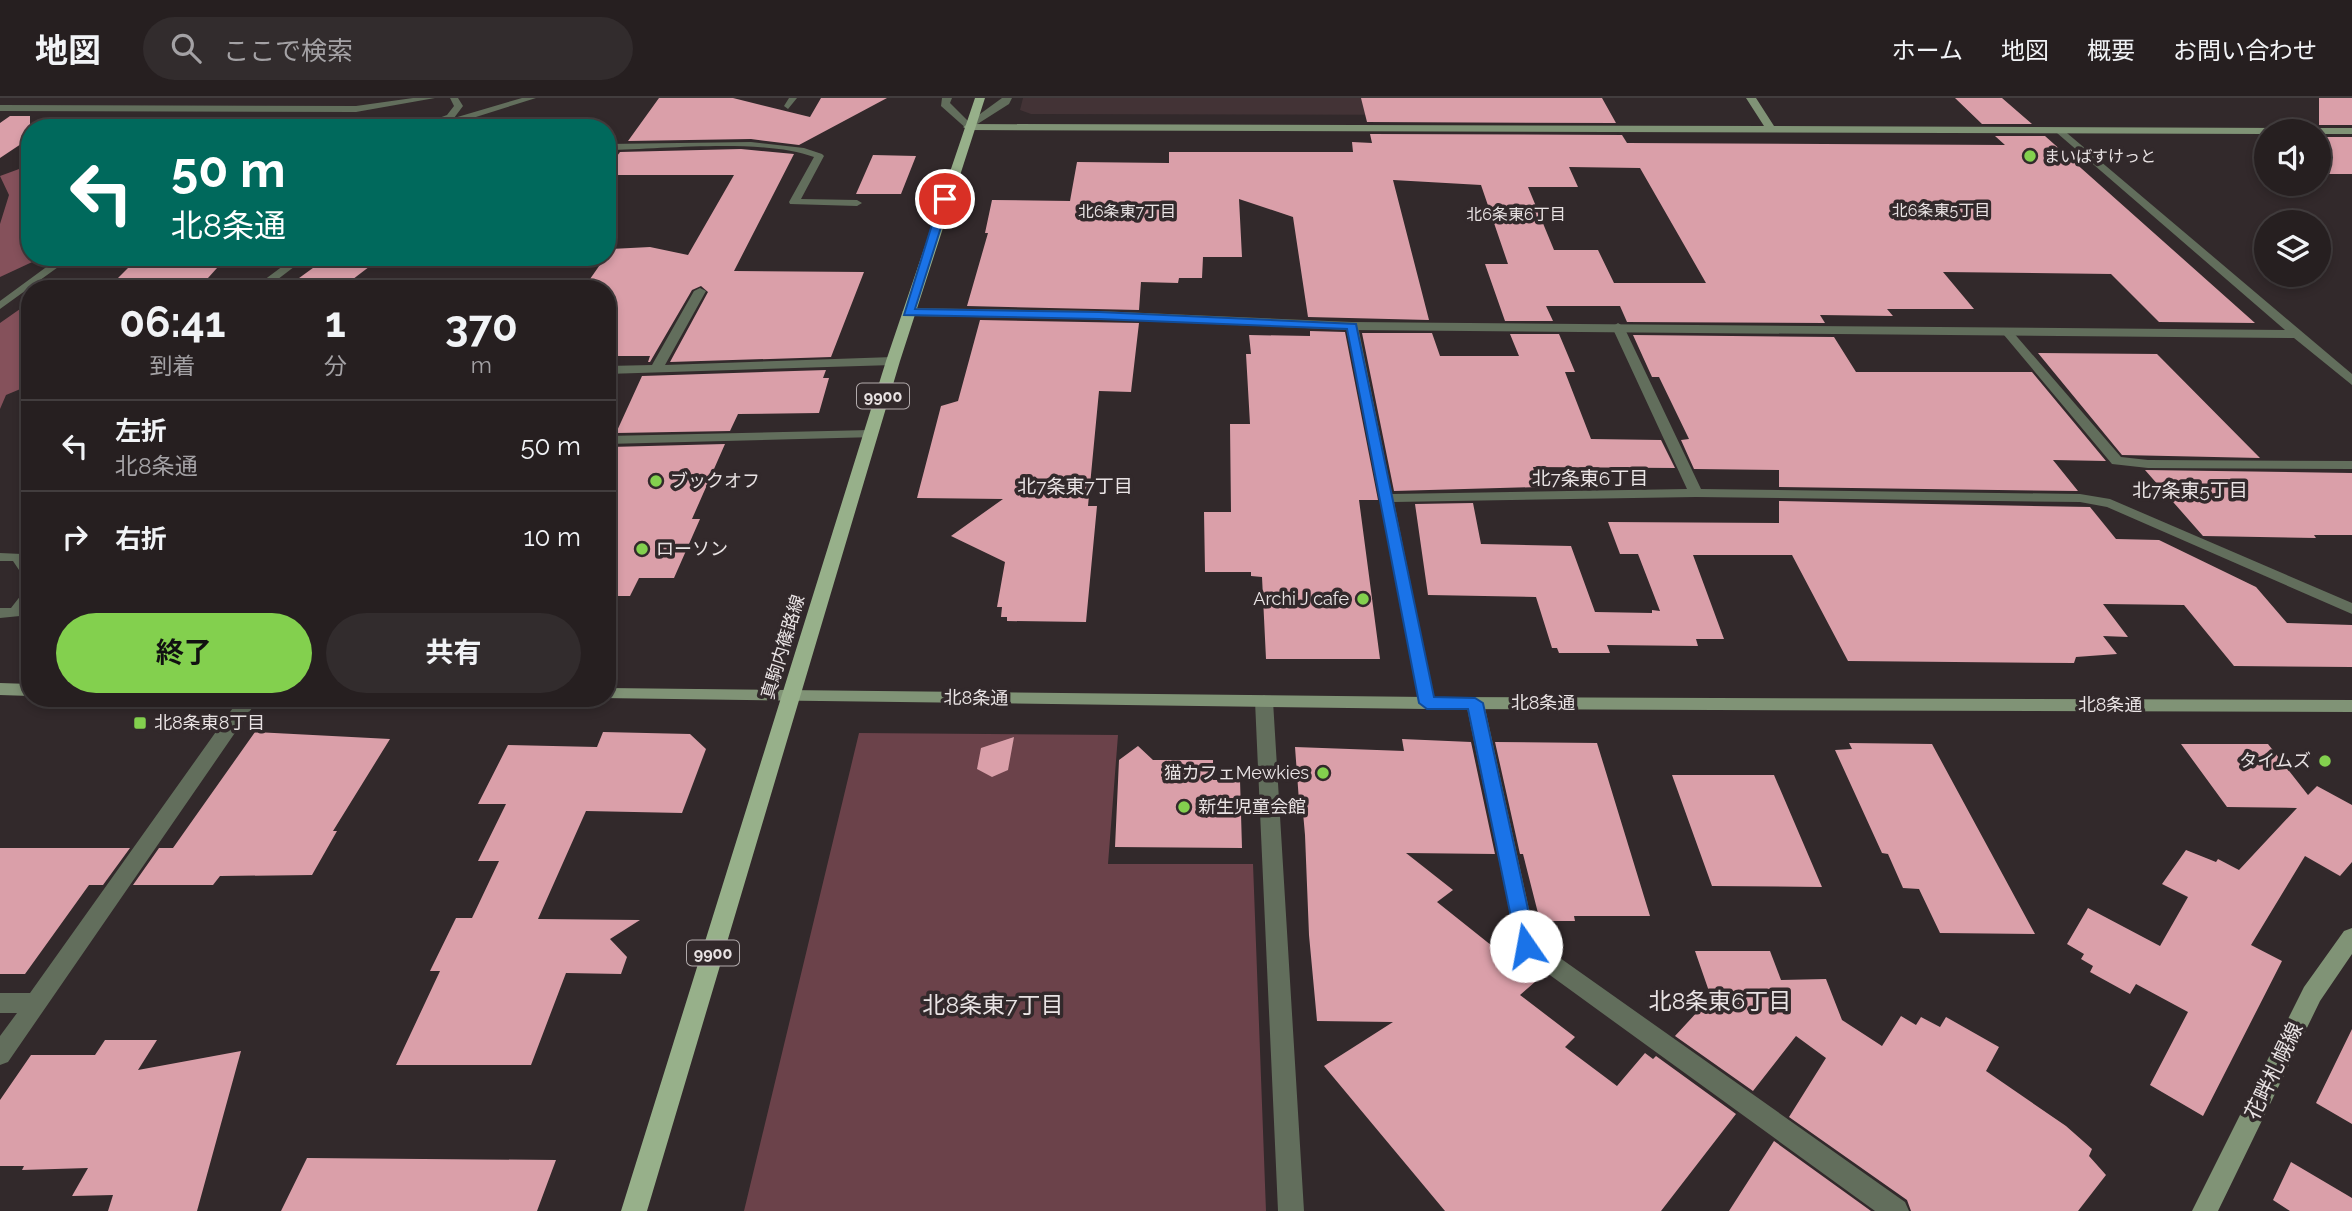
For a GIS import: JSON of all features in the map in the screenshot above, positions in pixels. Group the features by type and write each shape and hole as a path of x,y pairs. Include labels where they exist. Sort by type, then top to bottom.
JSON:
{"main road":[{"name":"真駒内篠路線","path":"634,1211 908,312 968,127 980,98"}],"street":[{"path":"947,98 945,104 968,127 2254,131"},
{"path":"968,127 1006,103 1007,98"},
{"path":"1751,98 1760,118 1771,130"},
{"path":"2061,131 2352,381"},
{"path":"2331,131 2352,131"},
{"path":"908,312 1099,315 1352,326 2297,334"},
{"path":"0,690 21,690"},
{"name":"北8条通","path":"616,694 1427,703 2352,706"},
{"path":"1264,701 1291,1211"},
{"path":"1475,703 1526,946 1896,1211"},
{"path":"0,1055 244,707"},
{"name":"花畔札幌線","path":"2205,1211 2312,994 2352,937"},
{"path":"0,1003 36,1003"}],"lane":[{"path":"0,108 356,108 430,98"},
{"path":"445,119 450,117 459,106 454,98"},
{"path":"461,119 532,98"},
{"path":"616,147 751,146 810,149 819,156 794,202 856,203"},
{"path":"35,280 54,266"},
{"path":"270,280 289,266"},
{"path":"0,306 21,290"},
{"path":"656,369 701,291"},
{"path":"1352,326 1427,703"},
{"path":"1618,327 1696,493"},
{"path":"2008,333 2117,461 2148,464 2352,465"},
{"path":"616,370 893,361"},
{"path":"616,440 871,434"},
{"path":"1386,498 1696,493 2080,498 2110,503 2352,609"},
{"path":"0,556 17,557 21,563"},
{"path":"0,613 15,613 21,605"}],"shaded area":[{"path":"1023,98 1486,98 1493,115 1031,114 1020,110"},
{"path":"21,168 21,266 24,266 0,277 0,224 9,195 0,176"},
{"path":"21,308 21,389 6,395 0,409 0,323"},
{"path":"859,733 1118,735 1108,864 1253,864 1266,1211 744,1211"}],"building":[{"path":"659,98 733,98 810,117 821,98 887,98 799,145 751,139 628,141"},
{"path":"1361,98 1602,98 1616,123 1367,122"},
{"path":"1955,98 2002,98 2032,124 1982,124"},
{"path":"2319,98 2352,98 2352,125 2331,125 2331,119 2319,119"},
{"path":"10,116 30,116 30,119 21,119 21,144 0,158 0,123"},
{"path":"1370,134 1622,135 1627,143 2005,145 1995,136 2045,136 2255,323 2159,322 2111,274 1943,272 1974,309 1887,309 1893,316 1820,315 1825,323 1627,322 1620,306 1546,306 1553,321 1505,321 1485,264 1508,264 1481,185 1393,180 1429,320 1308,317 1293,217 1239,199 1242,257 1203,257 1202,278 1179,278 1178,283 1141,282 1139,310 967,306 988,233 985,233 992,200 1070,201 1077,162 1169,163 1169,152 1353,152 1352,142 1372,143","holes":["1569,167 1640,168 1706,283 1614,283 1598,250 1554,250 1528,187 1578,187"]},
{"path":"2331,137 2352,137 2352,174 2331,174"},
{"path":"741,149 794,154 734,271 864,272 831,357 670,362 708,292 701,286 692,290 650,362 650,356 616,356 616,280 589,280 599,266 616,266 616,249 650,247 688,255 734,175 616,175 616,158 620,152"},
{"path":"873,155 916,156 901,194 856,194"},
{"path":"130,266 219,266 206,280 116,280"},
{"path":"316,266 370,266 352,280 296,280"},
{"path":"980,320 1139,323 1131,392 1099,391 1088,506 1097,506 1086,622 1007,621 1007,617 1001,617 1002,607 997,607 1005,562 951,536 1003,499 917,498 941,406 958,401"},
{"path":"1310,331 1345,332 1378,500 1359,500 1380,659 1266,659 1262,577 1251,576 1251,572 1205,572 1204,512 1231,512 1230,424 1250,424 1246,354 1251,354 1249,335 1310,336"},
{"path":"1362,333 1432,333 1440,356 1519,356 1510,334 1559,334 1575,372 1565,372 1591,439 1661,440 1675,468 1533,467 1538,487 1394,491"},
{"path":"1633,335 1834,337 1856,372 2032,372 2106,461 2053,460 2078,491 1779,487 1779,470 1694,469 1681,440 1689,439 1659,377 1652,377"},
{"path":"2038,353 2157,354 2260,458 2122,455"},
{"path":"826,370 823,378 829,378 819,413 738,414 730,431 616,433 642,376"},
{"path":"725,444 692,519 700,519 674,578 639,578 630,596 616,596 616,447"},
{"path":"2145,470 2352,473 2352,535 2314,535 2316,538 2203,536"},
{"path":"1779,501 2090,507 2116,539 2159,540 2256,587 2287,623 2352,625 2352,667 2234,666 2184,605 2103,604 2128,637 2103,636 2117,654 2076,657 2074,663 1848,661 1792,555 1693,555 1724,639 1696,639 1698,646 1607,645 1610,653 1559,653 1557,648 1552,648 1536,597 1428,595 1415,504 1473,503 1481,544 1571,546 1595,612 1652,613 1652,610 1660,611 1638,554 1620,554 1608,522 1779,523"},
{"path":"255,732 390,739 333,831 337,831 312,875 220,876 213,885 133,885 159,848 173,848"},
{"path":"603,732 690,734 706,749 682,813 586,811 538,919 640,920 610,939 627,957 621,974 566,973 531,1065 396,1065 440,971 430,971 456,918 472,918 499,861 478,861 506,804 478,804 508,745 597,747"},
{"path":"1014,737 1008,770 992,777 977,769 981,748"},
{"path":"1402,739 1471,742 1495,854 1406,853 1453,890 1437,902 1536,981 1520,995 1575,1037 1565,1047 1617,1086 1645,1053 1653,1059 1656,1056 1736,1114 1661,1211 1445,1211 1324,1066 1393,1022 1317,1021 1309,935 1305,835 1302,801 1299,801 1295,747 1404,751"},
{"path":"1495,742 1597,743 1650,916 1574,916 1575,921 1540,921 1523,854 1520,854"},
{"path":"1849,743 1932,744 2035,934 1940,933 1919,889 1903,888 1888,854 1882,853 1835,750 1852,749"},
{"path":"2181,744 2268,744 2308,795 2317,786 2352,805 2352,862 2340,876 2305,856 2251,945 2282,961 2203,1116 2150,1085 2188,1012 2136,984 2130,994 2090,972 2093,966 2081,959 2084,954 2067,944 2088,908 2160,946 2188,897 2162,884 2186,850 2216,862 2218,859 2239,870 2297,808 2227,807"},
{"path":"1138,746 1153,760 1213,760 1213,780 1240,780 1242,848 1115,847 1119,760"},
{"path":"1672,775 1774,775 1822,887 1712,886"},
{"path":"0,848 130,848 103,885 89,885 25,974 0,974"},
{"path":"1695,951 1770,951 1781,980 1826,979 1842,1020 1882,1046 1901,1016 1916,1025 1921,1017 1940,1027 1946,1017 1999,1047 1986,1071 2066,1126 2092,1149 2089,1156 2106,1175 2078,1211 1911,1211 1907,1200 1789,1117 1826,1058 1796,1036 1753,1091 1675,1036 1711,997"},
{"path":"2352,1029 2352,1124 2316,1103"},
{"path":"105,1040 157,1040 138,1070 241,1051 197,1211 108,1211 113,1195 72,1196 88,1168 22,1170 24,1166 0,1166 0,1100 31,1055 95,1055"},
{"path":"1774,1141 1871,1211 1729,1211"},
{"path":"307,1158 556,1160 537,1211 281,1211"},
{"path":"2291,1162 2352,1198 2352,1211 2290,1211 2273,1200"}],"place":[{"name":"まいばすけっと","path":"2030,156"},
{"name":"ブックオフ","path":"656,481"},
{"name":"ローソン","path":"642,549"},
{"name":"Archi J cafe","path":"1363,599"},
{"name":"北8条東8丁目","path":"140,723"},
{"name":"タイムズ","path":"2325,761"},
{"name":"猫カフェMewkies","path":"1323,773"},
{"name":"新生児童会館","path":"1184,807"}],"district":[{"name":"北6条東5丁目","path":"1941,210"},
{"name":"北6条東7丁目","path":"1127,211"},
{"name":"北6条東6丁目","path":"1516,214"},
{"name":"北7条東6丁目","path":"1590,478"},
{"name":"北7条東7丁目","path":"1075,486"},
{"name":"北7条東5丁目","path":"2190,490"},
{"name":"北8条東6丁目","path":"1720,1001"},
{"name":"北8条東7丁目","path":"993,1005"}],"route":[{"path":"945,199 908,312 1099,315 1352,326 1427,703 1475,703 1526,946"}]}
